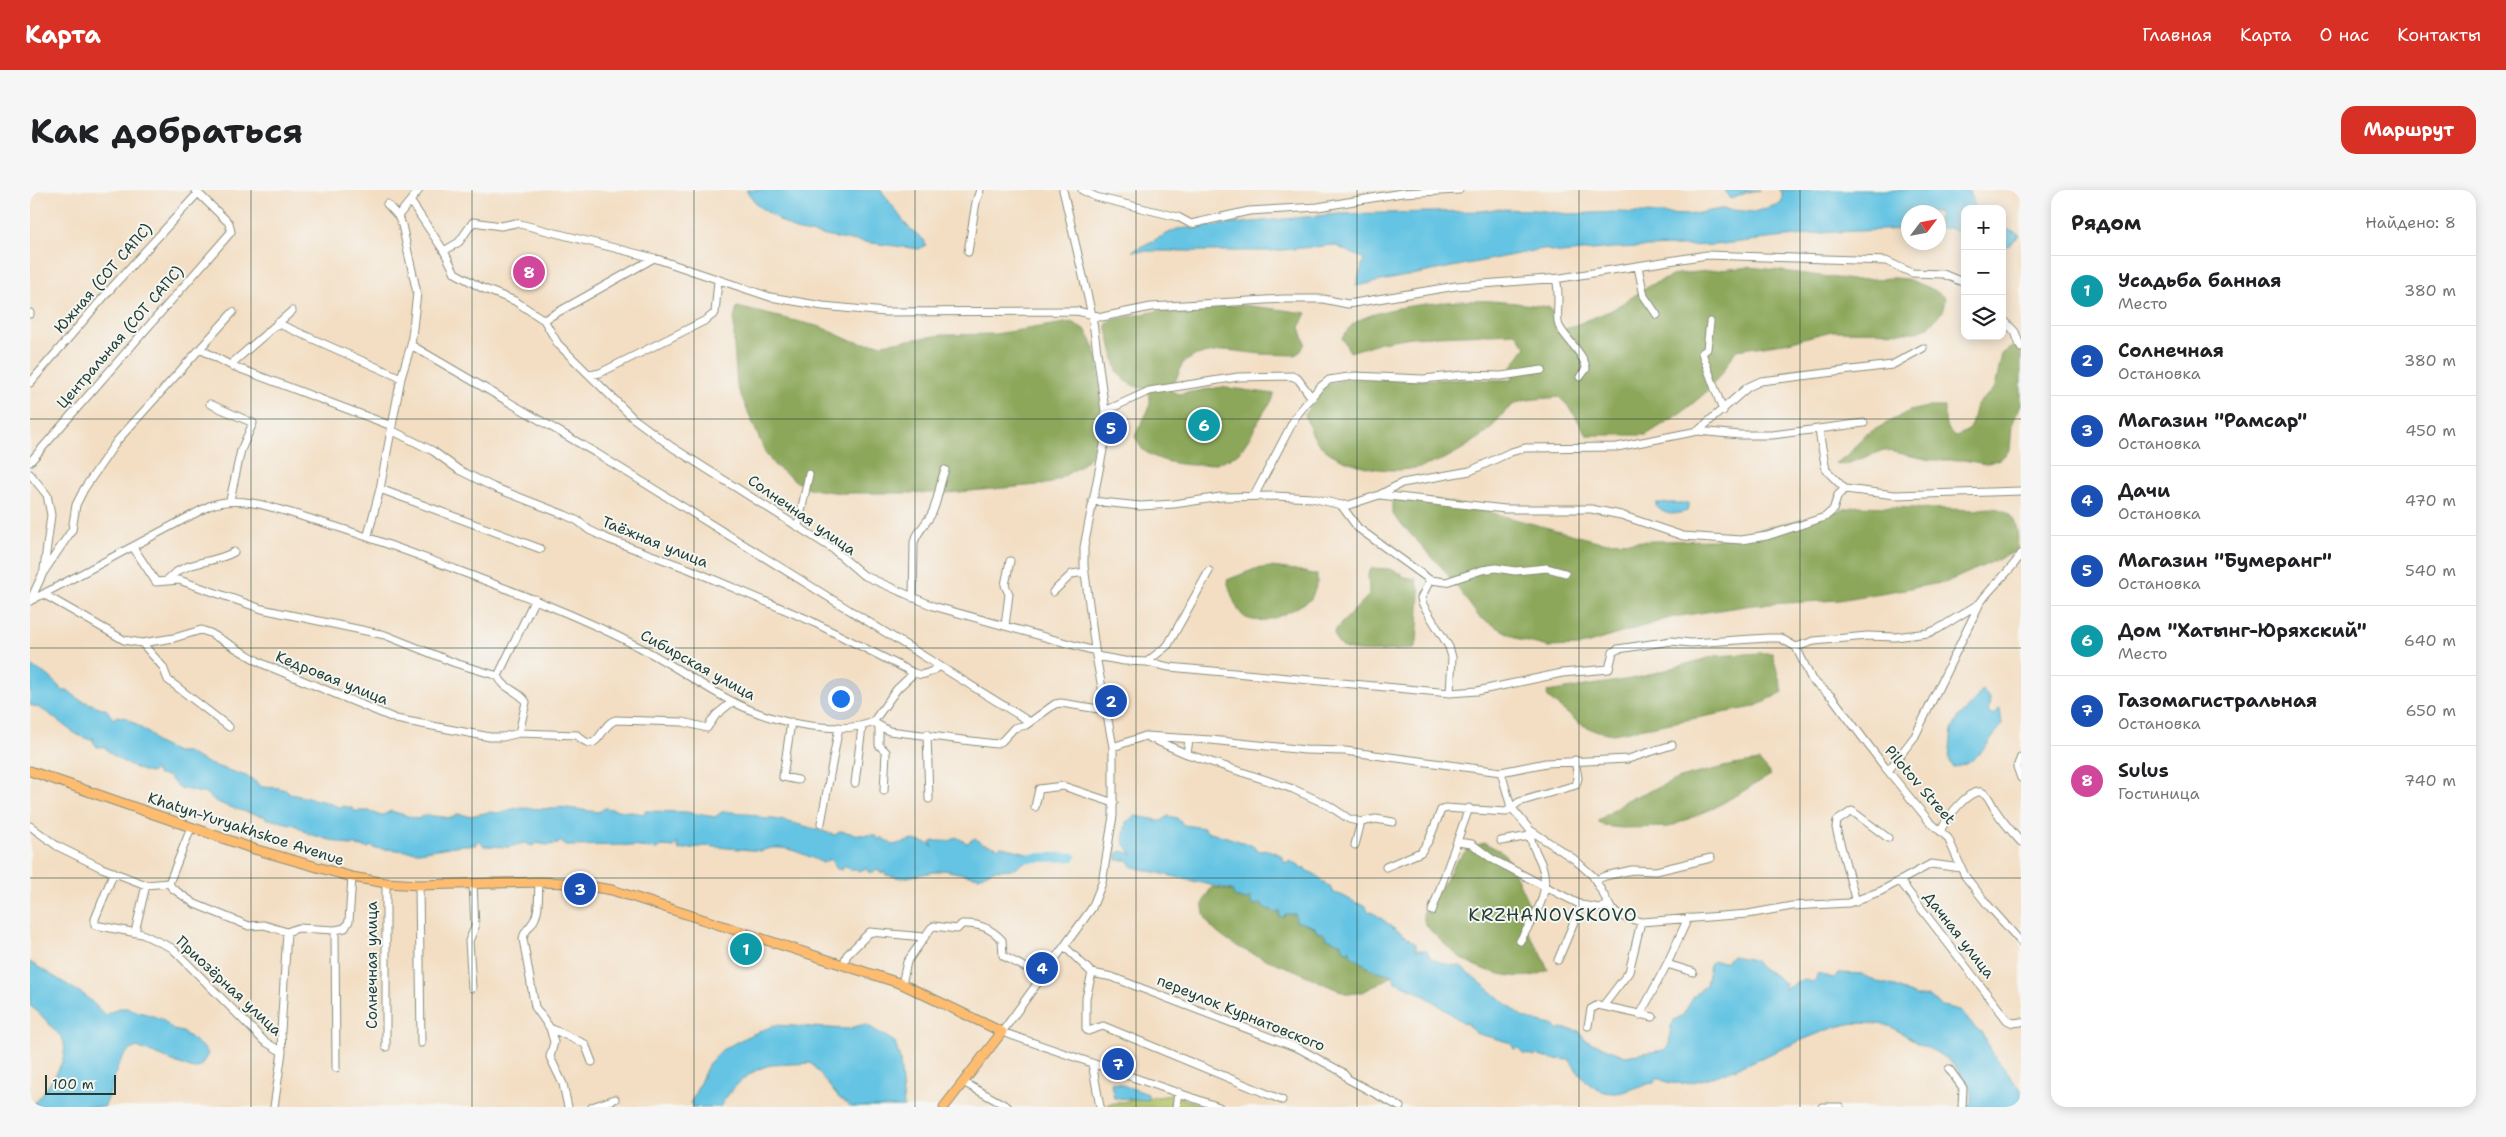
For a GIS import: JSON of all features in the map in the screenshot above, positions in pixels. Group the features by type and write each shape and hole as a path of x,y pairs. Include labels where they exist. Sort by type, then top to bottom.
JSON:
{"main road":[{"name":"Khatyn-Yuryakhskoe Avenue","path":"30,771 191,828 300,863 352,877 386,883 419,885 569,883 612,890 902,984 1002,1032"},
{"path":"947,1106 1002,1032"}],"street":[{"path":"398,216 419,190"},
{"path":"968,252 976,202 980,190"},
{"path":"1063,190 1092,315 1105,411 1105,440 1084,547 1084,572 1095,653 1114,747 1114,803 1102,883 1098,897 1088,916 1002,1032 1219,1107"},
{"path":"1082,190 1096,197 1178,216 1191,224 1249,211 1318,207 1402,193 1459,190"},
{"name":"Центральная (СОТ САПС)","path":"30,462 232,232 229,224 197,191"},
{"name":"Южная (СОТ САПС)","path":"30,383 197,191"},
{"path":"411,202 444,251 455,273 467,281 506,296 544,320 654,258"},
{"path":"368,535 380,489 401,378 411,346 417,293 412,260 398,216 387,204"},
{"path":"444,251 459,242 471,224 477,221 495,226 516,222 654,258 697,271 718,281 770,298 885,312 1077,311 1102,317 1151,307 1283,299 1323,299 1348,304 1456,286 1556,278 1707,255 1886,261 1912,273 1943,274 1961,281"},
{"path":"1638,267 1644,296 1657,316"},
{"path":"1556,278 1560,300 1557,323 1585,362 1586,369 1580,377"},
{"path":"590,376 600,373 706,320 716,312 718,281"},
{"path":"230,365 292,311"},
{"path":"30,601 43,574 72,530 76,505 84,489 117,441 233,312"},
{"name":"Солнечная улица","path":"544,320 558,344 633,418 672,447 833,549 863,575 933,606 1124,661 1147,662 1178,668 1450,693 1477,690 1562,673 1609,669 1613,652 1618,649 1672,641 1691,643 1780,638 1796,647"},
{"path":"1710,322 1707,349 1702,353 1723,410"},
{"path":"2006,322 2015,332 2021,348"},
{"path":"277,323 401,378"},
{"path":"411,346 596,453 940,668 1030,722"},
{"path":"1698,431 1748,387 1761,381 1892,365 1923,348"},
{"name":"Таёжная улица","path":"200,349 230,365 391,428 433,451 459,470 493,487 564,515 608,539 688,569 809,620 914,674"},
{"path":"1254,496 1290,427 1323,384 1345,377 1423,379 1464,375 1488,377 1542,370"},
{"path":"600,373 606,392"},
{"path":"1105,411 1149,391 1238,377 1292,376 1298,379 1312,398"},
{"path":"30,601 45,595 209,506 230,500 241,450 254,423 210,404"},
{"path":"1092,501 1140,506 1174,504 1221,497 1254,496 1312,498 1340,505 1357,503 1412,480 1470,471 1518,450 1617,447 1698,431 1756,435 1819,430 1864,423"},
{"path":"1819,430 1826,470 1845,489 1895,495 2021,491"},
{"path":"912,598 916,534 932,514 938,486 945,470"},
{"path":"30,474 47,495 51,515 48,549 43,574"},
{"path":"798,526 809,474"},
{"path":"380,489 541,549"},
{"path":"1379,495 1504,509 1591,510 1621,515 1684,536 1742,540 1766,536 1825,517 1833,510 1838,495 1845,489"},
{"name":"Сибирская улица","path":"230,500 274,509 368,535 535,599 638,646 732,702 774,719 839,727 862,727 876,724"},
{"path":"1340,505 1358,528 1430,580 1446,582 1496,568 1515,571 1547,568 1566,573"},
{"path":"133,547 152,579 160,583 183,568 208,560 222,559 234,552"},
{"path":"1888,771 1914,736 1980,603 2010,570 2021,554"},
{"path":"1005,626 1009,594 1005,585 1010,561"},
{"path":"1147,662 1168,645 1210,571"},
{"path":"1053,592 1072,574 1084,572"},
{"path":"168,579 189,582 262,609 386,635 456,663 498,676"},
{"path":"1430,580 1422,598 1422,603 1449,646 1452,657 1450,693"},
{"path":"45,595 124,640 142,643 163,667 168,680 229,727"},
{"path":"519,733 526,702 521,696 501,684 498,676 535,599"},
{"path":"1796,647 1814,641 1867,636 1895,637 1928,633 1938,629 1980,603"},
{"name":"Кедровая улица","path":"142,643 174,638 200,630 210,633 263,664 379,713 462,733 490,737 503,737 519,733 577,735 589,743 597,741 607,724 616,720 683,722 707,728 716,715 732,702"},
{"name":"Pilotov Street","path":"1796,647 1812,680 1832,697 1888,771 1929,821 1953,846 1961,868 1987,904 2021,942"},
{"path":"884,791 886,752 879,745 876,724 897,689 914,674 929,674 940,668"},
{"path":"876,724 889,731 927,734 996,744 1002,741 1014,728 1026,725 1050,707 1061,703 1105,710"},
{"path":"792,722 783,777 798,780"},
{"path":"821,823 839,727"},
{"path":"855,783 862,727"},
{"path":"927,734 929,799"},
{"path":"1114,747 1145,736 1305,750 1346,751 1500,772 1546,762 1628,759 1672,745"},
{"path":"1145,736 1187,754 1293,790 1328,805 1349,819 1361,822 1376,819 1394,822"},
{"path":"1187,754 1189,739"},
{"path":"2021,757 2017,767 2021,778"},
{"path":"1386,867 1421,852 1429,840 1441,810 1447,808 1469,808 1506,812 1519,802 1576,785 1578,778 1575,760"},
{"path":"1500,772 1511,807 1530,833 1574,859 1596,880 1608,906 1624,917 1641,922 1748,914 1792,906 1856,902 1931,864 1961,868"},
{"path":"1035,808 1040,789 1063,786 1114,803"},
{"path":"1940,831 1945,822 1963,801 1972,792 1979,791 1985,794 2021,842"},
{"path":"1432,911 1469,808"},
{"path":"1856,902 1836,828 1837,821 1852,811 1888,838"},
{"path":"1355,844 1361,822"},
{"path":"30,826 57,846 114,872 146,885 169,883"},
{"path":"169,883 191,828"},
{"path":"1501,841 1530,833"},
{"path":"1520,941 1546,892 1542,864 1531,843 1530,833"},
{"path":"1457,842 1472,844 1492,859 1581,905 1599,908 1608,906"},
{"path":"1596,880 1632,870 1656,871 1711,858"},
{"name":"Приозёрная улица","path":"114,872 95,919 95,925 135,932 156,939 172,948 264,1041 282,1052"},
{"path":"169,883 172,888 195,904 248,926 264,924 287,932 298,928 336,930 345,928 348,924 352,877"},
{"name":"Дачная улица","path":"1900,881 2007,1020 2013,1023 2020,1022"},
{"path":"539,882 536,917 524,932 523,939 535,1006 550,1028 554,1042 550,1057 563,1084 568,1107"},
{"name":"Солнечная улица","path":"386,883 386,1047"},
{"path":"472,988 469,941 475,927 473,884"},
{"path":"135,932 146,885"},
{"path":"419,885 421,1043"},
{"path":"1558,960 1581,905"},
{"path":"1640,1015 1667,964 1688,918"},
{"path":"1603,1006 1629,972 1641,922"},
{"path":"902,984 907,962 934,926 957,929 962,924 975,924 993,931 1002,940 1003,956 1042,976"},
{"path":"336,930 336,1068"},
{"path":"274,1107 282,1052 281,1032 287,932"},
{"path":"843,965 847,955 870,932 924,937"},
{"path":"1065,947 1092,973 1086,998 1086,1029 1088,1031 1103,1026 1282,1100"},
{"path":"1667,964 1693,972"},
{"name":"переулок Курнатовского","path":"1092,973 1112,977 1300,1049 1342,1072 1348,1079 1400,1107"},
{"path":"1588,1026 1594,1006 1603,1006 1653,1017"},
{"path":"550,1028 585,1044 592,1062"},
{"path":"1092,1063 1100,1107"},
{"path":"1949,1069 1963,1088 1962,1107"},
{"path":"963,1082 1008,1107"},
{"path":"1176,1107 1178,1092"},
{"path":"592,1107 615,1099"},
{"path":"1822,1107 1840,1107"}],"green space":[{"path":"1751,267 1852,280 1907,279 1934,290 1945,298 1943,311 1929,326 1916,332 1832,331 1784,343 1736,350 1722,373 1703,395 1681,413 1646,435 1587,435 1570,408 1559,397 1532,399 1512,406 1504,412 1487,432 1471,444 1439,461 1407,469 1389,470 1352,463 1326,451 1316,440 1308,424 1305,414 1318,393 1327,385 1351,379 1513,380 1512,366 1526,347 1516,333 1411,337 1381,342 1350,352 1342,338 1346,332 1351,326 1362,319 1378,313 1397,308 1461,301 1492,301 1550,307 1556,319 1556,333 1612,310 1651,285 1677,274"},
{"path":"1243,305 1307,313 1300,327 1305,343 1301,351 1295,355 1227,350 1196,355 1183,363 1171,391 1178,394 1222,387 1274,394 1272,401 1241,450 1232,457 1220,462 1193,465 1165,461 1143,450 1135,437 1149,408 1150,396 1147,389 1130,384 1117,371 1106,325 1111,320 1168,309"},
{"path":"737,307 821,327 849,340 882,344 942,335 995,334 1071,322 1085,329 1093,344 1098,360 1101,410 1096,443 1090,457 1079,467 1052,483 948,493 841,493 811,489 797,482 774,465 765,452 737,386 734,319"},
{"path":"2016,344 2021,347 2021,404 2012,425 2010,450 2002,458 1986,464 1963,460 1930,460 1884,450 1844,465 1835,463 1848,455 1865,435 1909,411 1927,407 1945,407 1947,428 1952,434 1957,436 1970,429 1976,405 1995,388 2002,354"},
{"path":"1392,500 1438,500 1601,542 1714,540 1858,506 1975,510 1986,508 2003,511 2010,515 2017,529 2018,539 2017,551 1947,582 1839,600 1752,605 1673,617 1579,646 1548,647 1520,640 1479,617 1445,571 1392,514"},
{"path":"1271,567 1317,575 1317,584 1311,599 1289,612 1272,619 1254,620 1246,618 1236,606 1227,580 1255,569"},
{"path":"1372,568 1389,569 1403,574 1401,576 1416,579 1420,593 1417,642 1414,649 1359,651 1344,648 1337,641 1334,631 1369,595 1368,574"},
{"path":"1772,653 1783,692 1754,707 1613,734 1593,730 1579,723 1548,698 1547,692 1637,678 1715,656"},
{"path":"1759,761 1771,775 1714,808 1669,827 1622,828 1603,826 1598,821 1627,800 1683,777"},
{"path":"1485,843 1504,853 1512,867 1531,909 1529,920 1525,927 1542,955 1548,970 1539,974 1518,977 1496,973 1476,966 1467,962 1453,951 1432,932 1423,919 1424,912 1430,902 1462,855 1472,847"},
{"path":"1212,887 1270,899 1392,976 1363,992 1349,994 1241,948 1215,931 1207,920 1203,902"},
{"path":"1171,1095 1209,1107 1109,1107 1108,1104"}],"water":[{"path":"746,190 881,190 907,226 924,240 926,245 919,249 841,239 795,230 758,206"},
{"path":"1725,190 1761,190 1751,191 1731,199"},
{"path":"1779,190 1968,190 1974,205 1961,205 1961,234 1946,228 1946,205 1901,205 1901,229 1832,232 1713,245 1612,248 1561,253 1543,249 1356,286 1364,259 1334,245 1271,251 1132,251 1177,229 1338,214 1481,211 1496,209 1535,210 1568,214 1618,212 1688,215 1721,209 1754,212 1782,203 1782,191"},
{"path":"2006,229 2020,235 2006,246"},
{"path":"1656,503 1689,503 1687,511 1674,514 1663,512 1656,506"},
{"path":"30,665 50,677 63,691 69,691 78,699 107,710 113,719 117,716 127,718 151,735 155,742 176,752 186,752 209,764 249,777 262,787 279,788 288,791 290,794 326,802 341,808 343,806 352,808 354,811 369,811 381,816 391,811 418,819 425,815 451,818 458,814 470,816 490,812 498,813 517,808 555,809 559,807 598,812 605,808 644,814 645,811 686,812 715,817 722,812 731,812 787,822 835,835 841,831 860,835 876,835 878,840 881,837 893,845 913,840 930,844 933,848 931,843 933,841 950,841 956,837 967,843 975,838 981,843 998,848 1001,846 1027,853 1025,862 1013,869 993,870 979,877 944,870 902,878 886,875 885,871 883,873 877,870 868,872 867,868 859,871 854,868 852,871 845,865 842,870 837,869 830,859 823,863 784,848 762,851 705,846 679,850 677,843 674,847 662,846 657,849 623,845 565,846 560,841 558,844 536,843 533,846 524,843 509,847 484,846 479,840 475,845 461,845 419,852 373,848 371,846 368,848 357,846 356,844 352,846 309,834 295,825 265,818 264,815 232,808 216,802 207,794 179,788 168,776 158,775 155,770 150,773 125,763 105,747 97,747 93,737 91,740 74,733 46,712 30,705"},
{"path":"1983,689 1990,700 1988,713 1993,715 2000,708 2002,725 1981,752 1969,762 1953,767 1949,759 1952,730 1960,715 1969,708"},
{"path":"1136,816 1162,821 1168,816 1177,818 1184,825 1204,828 1209,833 1211,832 1251,845 1260,851 1268,850 1281,855 1285,863 1289,861 1299,865 1299,868 1304,868 1316,875 1330,887 1333,893 1364,905 1369,912 1371,911 1416,944 1416,950 1427,950 1435,960 1445,964 1460,966 1524,1018 1555,1026 1558,1031 1561,1028 1579,1031 1585,1040 1625,1056 1664,1050 1669,1045 1671,1026 1674,1020 1683,1015 1694,996 1706,985 1710,964 1714,961 1725,962 1732,956 1754,960 1760,967 1776,976 1785,984 1785,989 1805,979 1811,982 1816,980 1817,974 1834,978 1839,973 1862,974 1881,984 1888,984 1916,996 1927,996 1942,1006 1960,1010 1974,1027 1981,1032 1994,1056 2021,1090 2021,1107 1968,1107 1971,1093 1967,1082 1949,1061 1888,1026 1862,1023 1839,1026 1724,1073 1696,1081 1674,1083 1658,1077 1654,1083 1621,1092 1608,1093 1601,1091 1583,1078 1570,1060 1547,1058 1539,1056 1538,1053 1536,1056 1523,1054 1519,1048 1514,1049 1511,1043 1475,1033 1468,1026 1469,1023 1464,1024 1422,994 1395,982 1393,975 1371,969 1350,954 1350,949 1348,951 1344,950 1342,944 1327,938 1323,933 1317,932 1315,927 1296,921 1295,914 1285,914 1284,917 1279,916 1280,911 1275,913 1272,910 1263,908 1262,904 1252,905 1250,897 1247,900 1235,897 1232,890 1133,867 1128,860 1117,860 1117,853 1122,851 1132,854 1123,842 1126,822"},
{"path":"30,962 86,996 105,1015 119,1008 127,1008 162,1019 173,1030 183,1032 205,1049 208,1054 200,1067 193,1069 137,1047 123,1057 104,1107 31,1107 54,1077 65,1051 63,1040 60,1036 30,1006"},
{"path":"865,1024 895,1042 900,1060 904,1107 851,1107 838,1097 811,1063 764,1067 742,1080 729,1093 720,1107 692,1107 691,1102 709,1063 722,1050 746,1037 775,1025 847,1029"},
{"path":"1114,1082 1148,1094 1148,1100 1114,1098 1111,1083"}],"waterway":[{"path":"1016,858 1072,857"}],"place":[{"name":"Sulus","path":"529,272"},
{"name":"Дом \"Хатынг-Юряхский\"","path":"1204,425"},
{"name":"Магазин \"Бумеранг\"","path":"1111,428"},
{"name":"Солнечная","path":"1111,701"},
{"name":"Магазин \"Рамсар\"","path":"580,889"},
{"name":"Усадьба банная","path":"746,949"},
{"name":"Дачи","path":"1042,968"},
{"name":"Газомагистральная","path":"1118,1064"}],"district":[{"name":"KRZHANOVSKOVO","path":"1553,915"}]}
